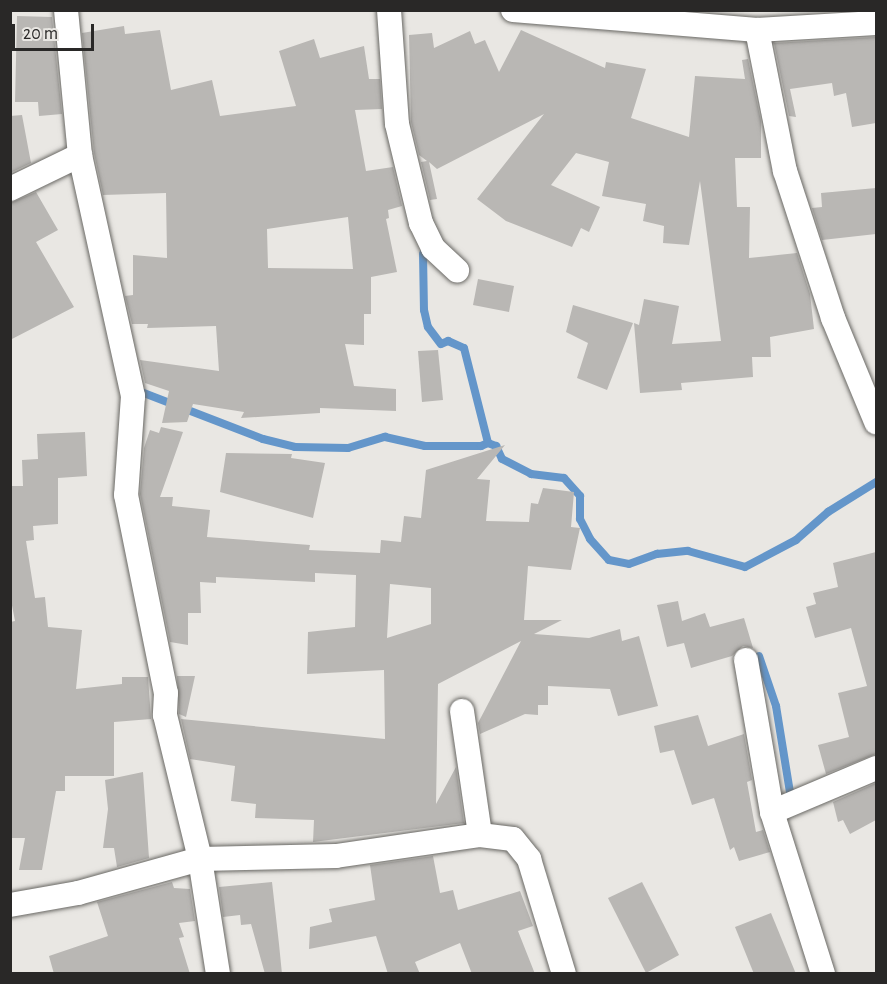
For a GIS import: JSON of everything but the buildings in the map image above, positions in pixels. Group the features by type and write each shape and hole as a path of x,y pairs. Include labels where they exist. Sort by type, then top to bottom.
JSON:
{"street":[{"path":"66,10 80,155 133,396 126,495 166,693 165,715 200,859 218,974"},
{"path":"388,10 397,124 421,223 433,248 457,270"},
{"path":"513,10 758,30 876,23"},
{"path":"758,30 785,171 833,318 876,422"},
{"path":"10,189 80,155"},
{"path":"746,660 771,812 823,974"},
{"path":"462,711 480,834"},
{"path":"771,812 876,768"},
{"path":"10,905 78,893 200,859 336,856 480,834 513,839 529,859 564,974"}],"waterway":[{"path":"423,254 424,310 428,327 441,344 448,341 464,348 488,443"},
{"path":"136,390 263,439 295,447 348,448 385,437 425,446 481,446 488,443 496,446 502,459 531,474 564,478 580,496 580,519 590,539 609,560 629,564 657,554 688,551 745,567 796,540 828,512 876,482"},
{"path":"759,656 776,706 790,792"}]}
